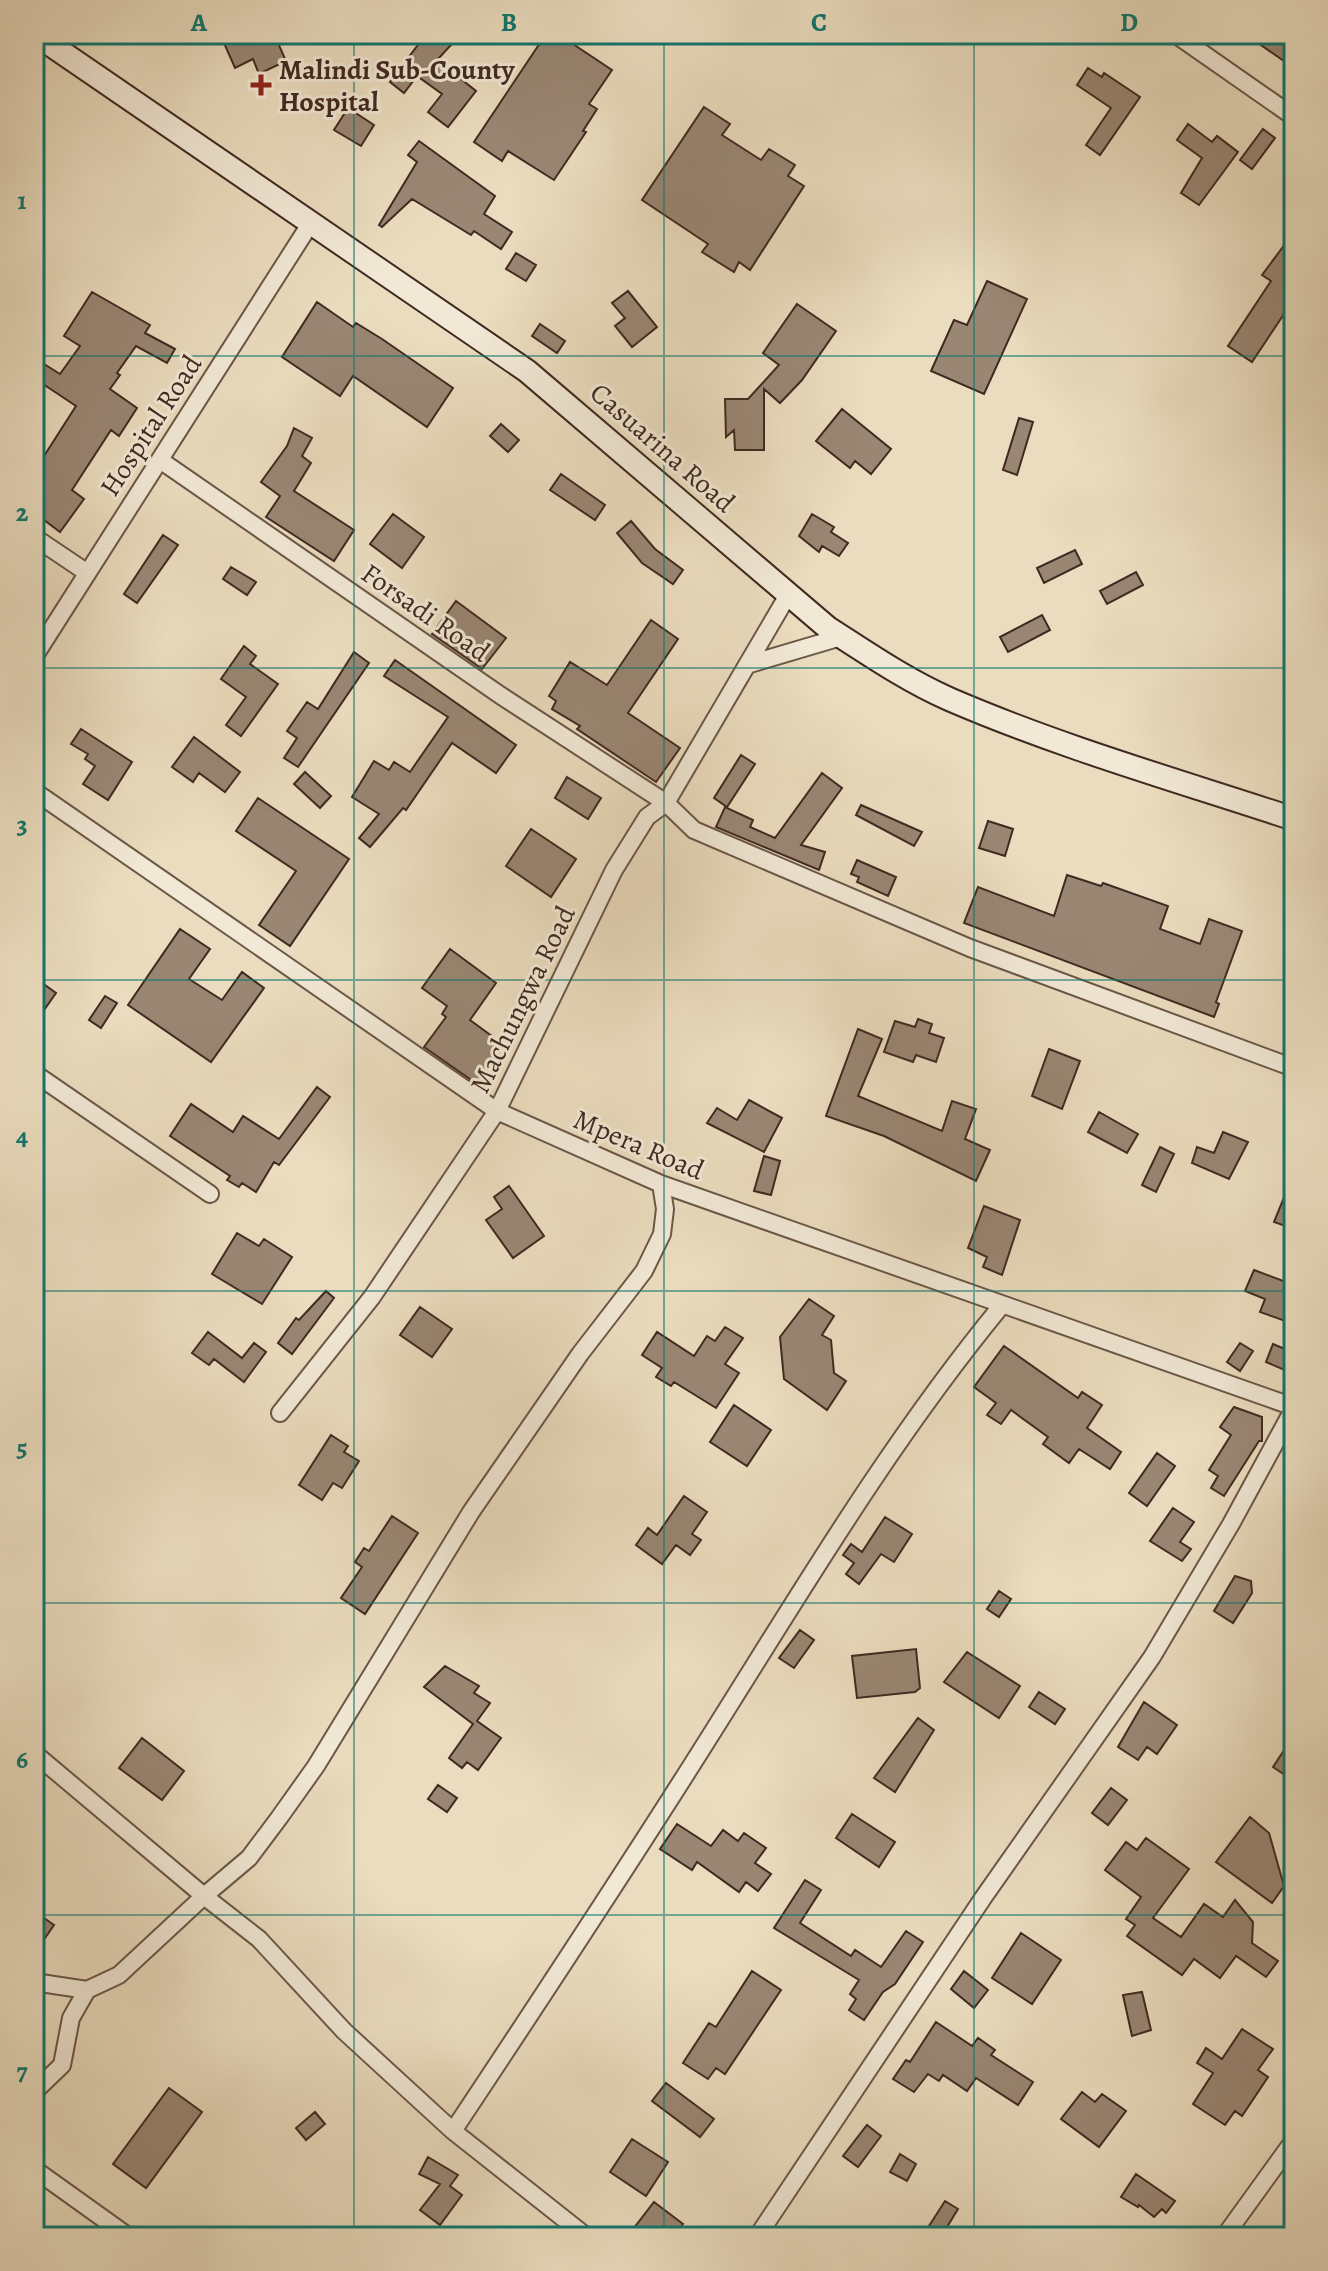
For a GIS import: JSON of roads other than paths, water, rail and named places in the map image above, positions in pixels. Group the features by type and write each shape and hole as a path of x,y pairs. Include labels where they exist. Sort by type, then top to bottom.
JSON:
{"street":[{"name":"Casuarina Road","path":"35,34 527,371 788,595 841,637 880,662 959,703 1125,764 1294,819"},
{"path":"1175,34 1294,117"},
{"name":"Hospital Road","path":"34,657 312,221"},
{"name":"Forsadi Road","path":"160,460 500,695 666,803 694,830 970,948 1294,1068"},
{"path":"34,537 86,572"},
{"name":"Machungwa Road","path":"280,1413 372,1297 497,1111 614,870 647,817 666,803 788,595"},
{"path":"750,664 841,637"},
{"name":"Mpera Road","path":"34,791 497,1111 661,1184 1294,1407"},
{"path":"34,1073 210,1194"},
{"path":"34,1982 87,1990 119,1975 249,1858 287,1808 479,1500 580,1354 644,1271 662,1234 665,1209 661,1184"},
{"path":"453,2131 662,1814 887,1458 950,1369 1002,1305"},
{"path":"757,2237 983,1898 1152,1657 1231,1524 1294,1407"},
{"path":"34,1753 259,1939 344,2031 453,2131 587,2237"},
{"path":"34,2092 62,2065 71,2018 87,1990"},
{"path":"1224,2237 1294,2140"},
{"path":"34,2169 129,2237"}],"place":[{"name":"Malindi Sub-County Hospital","path":"261,85"}]}
